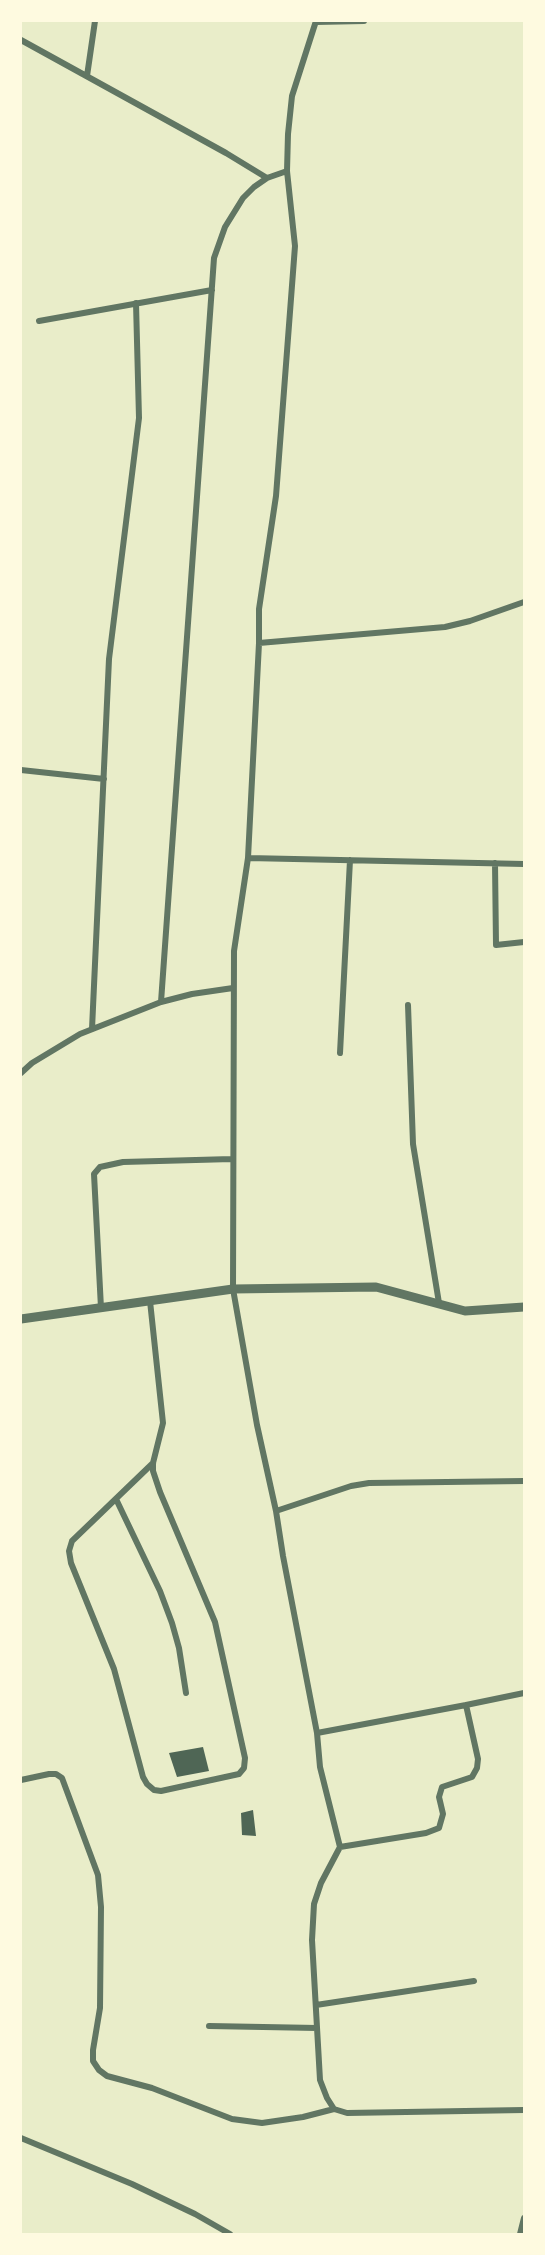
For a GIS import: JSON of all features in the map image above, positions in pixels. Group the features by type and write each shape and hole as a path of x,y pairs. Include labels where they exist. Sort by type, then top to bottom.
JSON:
{"street":[{"path":"87,76 95,21"},
{"path":"334,2109 320,2080 312,1940 314,1904 321,1883 340,1847 320,1767 317,1733 233,1289 233,988 234,951 248,858 260,643 259,609 276,496 295,246 287,171 292,96 316,22 364,21"},
{"path":"21,40 267,178"},
{"path":"161,1002 214,258 225,227 243,198 267,178 287,171"},
{"path":"39,321 212,290"},
{"path":"92,1029 109,660 139,418 136,303"},
{"path":"260,643 445,627 470,621 524,602"},
{"path":"21,770 104,779"},
{"path":"248,858 524,864"},
{"path":"340,1053 350,860"},
{"path":"495,863 496,945 524,942"},
{"path":"21,1073 51,1051 92,1029 161,1002 192,994 233,988"},
{"path":"408,1005 412,1144 440,1303"},
{"path":"101,1308 94,1174 100,1167 123,1162 232,1160"},
{"path":"21,1319 233,1289 376,1287 465,1311 524,1307"},
{"path":"150,1301 163,1423 153,1462 153,1471 215,1622 245,1758 244,1768 239,1774 160,1791 154,1790 143,1777 114,1669 71,1563 69,1551 72,1541 153,1462"},
{"path":"276,1511 351,1486 369,1483 524,1481"},
{"path":"116,1499 164,1602 179,1648 186,1693"},
{"path":"317,1733 524,1693"},
{"path":"340,1847 426,1833 438,1828 444,1814 439,1797 442,1787 472,1777 477,1768 478,1759 466,1705"},
{"path":"21,1780 49,1774 56,1774 62,1778 98,1875 101,1906 100,2008 93,2061 107,2076 152,2088 232,2119 262,2123 303,2117 334,2109 347,2113 524,2110"},
{"path":"316,2005 474,1981"},
{"path":"209,2026 317,2028"},
{"path":"21,2138 132,2184 195,2214 230,2234"},
{"path":"520,2234 524,2218"}],"building":[{"path":"203,1747 209,1771 177,1777 169,1753"},
{"path":"253,1810 256,1836 242,1835 241,1813"}]}
